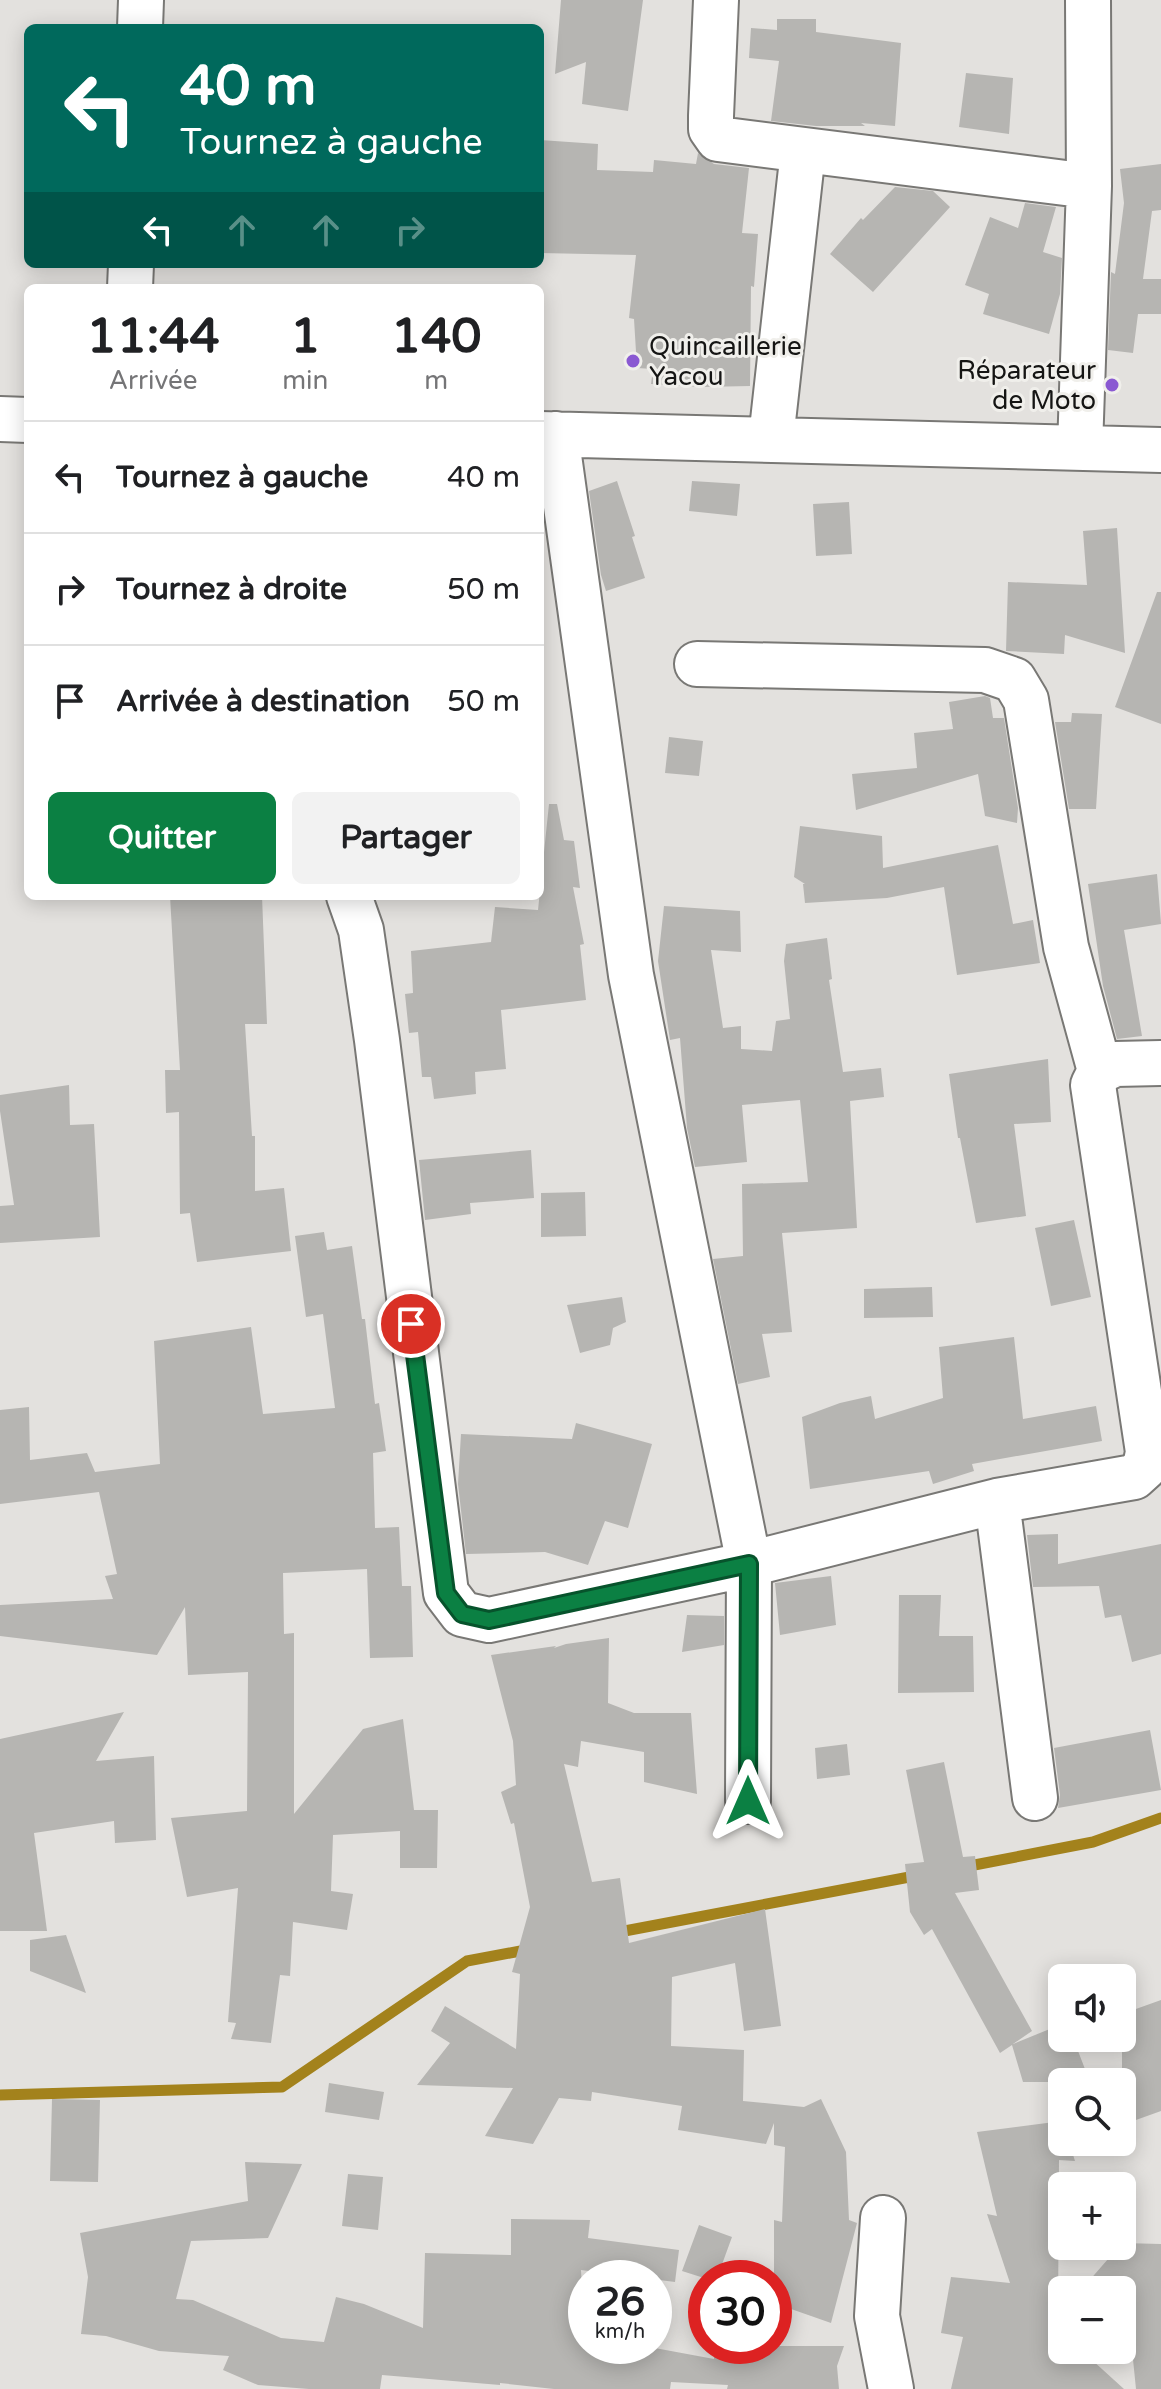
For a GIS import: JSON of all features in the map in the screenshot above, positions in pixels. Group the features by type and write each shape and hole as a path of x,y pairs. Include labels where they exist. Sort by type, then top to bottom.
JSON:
{"street":[{"path":"140,24 141,0"},
{"path":"716,0 711,129 718,139 1089,186"},
{"path":"1080,448 1089,186 1088,0"},
{"path":"771,439 803,151"},
{"path":"0,419 24,420"},
{"path":"748,1801 749,1564 631,975 548,434 1161,450"},
{"path":"697,664 985,670 1014,680 1026,700 1066,947 1100,1071"},
{"path":"350,900 361,930 375,1025 446,1593 462,1614 489,1620 749,1564 997,1501 1134,1477 1153,1464 1148,1452 1093,1085 1100,1071 1115,1064 1161,1063"},
{"path":"997,1501 1035,1798"},
{"path":"883,2218 877,2316 891,2389"}],"building":[{"path":"561,0 643,0 628,111 582,104 586,62 555,74"},
{"path":"777,19 816,19 816,32 901,43 895,126 861,123 865,126 816,126 771,121 779,61 749,58 751,28 777,30"},
{"path":"966,73 1013,78 1009,134 959,127"},
{"path":"544,140 598,144 597,170 653,172 654,160 696,164 698,153 714,164 749,168 742,233 758,234 754,287 751,286 750,386 651,384 653,369 637,368 634,319 629,318 636,255 544,253"},
{"path":"1161,164 1161,210 1152,211 1143,279 1161,279 1161,314 1138,314 1133,353 1108,350 1111,272 1115,274 1124,203 1120,169"},
{"path":"895,187 933,191 950,207 873,292 830,254 861,218 863,220"},
{"path":"1025,203 1056,207 1043,252 1062,258 1060,294 1049,334 983,314 989,294 965,285 990,217 1018,228"},
{"path":"617,481 645,578 606,591 589,491"},
{"path":"692,481 740,484 737,516 689,511"},
{"path":"849,502 852,554 816,556 813,504"},
{"path":"1117,528 1125,653 1065,635 1064,654 1006,651 1008,582 1087,585 1083,531"},
{"path":"1157,592 1161,592 1161,724 1115,707"},
{"path":"985,696 990,698 993,718 1004,718 1018,808 1017,823 985,816 978,774 856,810 852,774 917,768 914,733 953,729 949,702"},
{"path":"1072,713 1102,714 1096,809 1069,809 1055,722 1071,722"},
{"path":"669,737 703,741 699,776 665,773"},
{"path":"549,804 557,804 564,840 574,841 580,888 573,887 584,944 580,945 586,1000 501,1010 506,1069 475,1072 476,1094 434,1099 431,1077 422,1077 418,1032 409,1033 405,994 413,993 411,951 491,942 495,907 538,910 539,900 544,900 544,852"},
{"path":"800,826 882,836 883,868 998,845 1013,924 1033,920 1040,963 957,975 944,887 887,898 805,903 805,884 794,877"},
{"path":"1157,874 1161,924 1124,930 1142,1036 1117,1039 1103,986 1088,884"},
{"path":"170,900 262,900 267,1024 245,1024 252,1136 255,1136 255,1191 284,1188 291,1251 197,1262 190,1213 180,1214 179,1112 166,1113 165,1070 180,1070"},
{"path":"664,906 740,911 741,952 711,950 723,1028 741,1026 741,1049 772,1051 776,1021 790,1019 784,961 786,944 827,938 832,979 829,980 843,1072 881,1068 884,1097 850,1101 857,1228 782,1233 792,1332 762,1334 770,1377 738,1384 713,1259 743,1256 742,1184 808,1182 800,1100 742,1105 747,1162 695,1167 687,1128 680,1038 670,1040 658,961"},
{"path":"1048,1059 1051,1122 1014,1124 1026,1216 976,1223 958,1138 949,1074"},
{"path":"69,1085 70,1125 94,1124 100,1237 0,1243 0,1206 14,1205 0,1095"},
{"path":"531,1150 534,1198 470,1203 471,1214 425,1220 419,1160"},
{"path":"585,1192 586,1236 541,1237 541,1193"},
{"path":"1074,1220 1091,1297 1051,1306 1035,1228"},
{"path":"324,1232 327,1250 352,1246 375,1404 379,1403 386,1451 373,1453 375,1528 399,1527 402,1586 411,1586 413,1657 370,1658 367,1569 283,1573 284,1634 294,1633 294,1814 363,1729 403,1719 414,1810 438,1810 437,1868 400,1868 400,1831 333,1835 331,1891 353,1894 347,1930 293,1922 290,1976 280,1975 271,2043 231,2039 236,2023 228,2022 238,1888 187,1897 171,1818 247,1811 248,1672 188,1675 185,1607 157,1655 0,1636 0,1605 113,1599 105,1576 117,1574 99,1492 0,1504 0,1410 29,1407 30,1460 87,1453 95,1472 160,1464 154,1341 251,1327 263,1414 335,1408 323,1314 306,1317 295,1236"},
{"path":"932,1287 933,1317 864,1318 864,1289"},
{"path":"622,1297 626,1322 613,1328 610,1345 580,1353 567,1305"},
{"path":"1014,1337 1023,1419 1096,1406 1102,1441 972,1464 974,1471 933,1484 929,1471 810,1489 802,1417 871,1396 875,1419 943,1398 939,1347"},
{"path":"576,1423 652,1444 628,1528 605,1521 588,1565 545,1552 466,1554 458,1484 461,1434 572,1439"},
{"path":"1058,1534 1058,1564 1161,1544 1161,1654 1132,1662 1121,1615 1105,1618 1099,1586 1033,1587 1027,1535"},
{"path":"831,1576 836,1625 780,1635 775,1583"},
{"path":"899,1595 941,1595 939,1636 973,1636 974,1692 898,1693"},
{"path":"687,1615 724,1616 724,1645 682,1652"},
{"path":"609,1638 608,1703 634,1713 691,1713 697,1794 644,1782 644,1752 581,1741 578,1767 564,1764 592,1882 620,1878 629,1943 765,1909 781,2026 744,2031 735,1963 672,1977 671,2046 744,2050 743,2101 804,2107 821,2099 846,2152 849,2220 857,2223 831,2323 792,2309 792,2260 774,2260 774,2220 782,2222 785,2147 774,2145 774,2123 766,2144 678,2130 682,2106 592,2092 591,2101 559,2098 533,2144 485,2136 513,2088 417,2085 450,2043 431,2031 445,2006 516,2049 520,1974 512,1972 530,1907 514,1823 511,1824 501,1792 516,1785 513,1741 491,1655"},
{"path":"124,1712 96,1761 154,1756 156,1840 115,1843 114,1821 34,1833 47,1931 0,1931 0,1739"},
{"path":"1150,1730 1161,1790 1058,1808 1060,1795 1054,1748"},
{"path":"847,1744 850,1775 817,1779 815,1748"},
{"path":"944,1762 963,1857 975,1856 979,1890 955,1893 1032,2031 1013,2044 1048,2030 1048,2052 1078,2052 1085,2068 1048,2068 1048,2082 1023,2082 1012,2045 1000,2053 932,1929 924,1935 910,1912 905,1864 924,1862 906,1770"},
{"path":"66,1935 86,1993 30,1971 30,1940"},
{"path":"1161,2000 1161,2111 1136,2120 1136,2068 1122,2068 1122,2052 1136,2052 1136,2009"},
{"path":"329,2083 384,2092 379,2120 325,2112"},
{"path":"52,2099 100,2100 98,2182 50,2181"},
{"path":"1048,2123 1048,2156 1073,2156 1075,2161 1059,2160 1059,2172 1048,2172 1048,2260 1058,2260 1058,2276 1048,2276 1048,2364 1096,2364 1124,2389 951,2389 963,2337 941,2333 951,2277 1010,2283 987,2214 997,2216 977,2132"},
{"path":"245,2162 302,2164 268,2238 191,2241 176,2299 193,2300 281,2338 324,2342 336,2297 364,2304 423,2328 425,2253 511,2255 511,2219 590,2220 588,2238 679,2250 675,2282 672,2282 672,2260 568,2260 568,2364 672,2364 672,2351 688,2354 688,2364 792,2364 792,2346 844,2346 837,2366 839,2389 727,2389 728,2385 671,2382 670,2389 554,2389 382,2375 380,2389 309,2389 258,2385 223,2370 229,2356 159,2351 106,2336 81,2334 88,2277 80,2233 248,2201"},
{"path":"348,2174 383,2177 378,2230 342,2226"},
{"path":"699,2225 732,2237 724,2260 688,2260 688,2273 682,2271"},
{"path":"1136,2243 1161,2244 1161,2389 1136,2389 1133,2364 1136,2364 1136,2276 1093,2276 1107,2260 1136,2260"}],"waterway":[{"path":"964,1867 1093,1842 1161,1818"},
{"path":"614,1933 920,1875"},
{"path":"0,2095 282,2087 467,1961 531,1949"}],"place":[{"name":"Quincaillerie Yacou","path":"633,361"},
{"name":"Réparateur de Moto","path":"1112,385"}],"route":[{"path":"411,1324 446,1593 462,1614 489,1620 749,1564 748,1801"}]}
